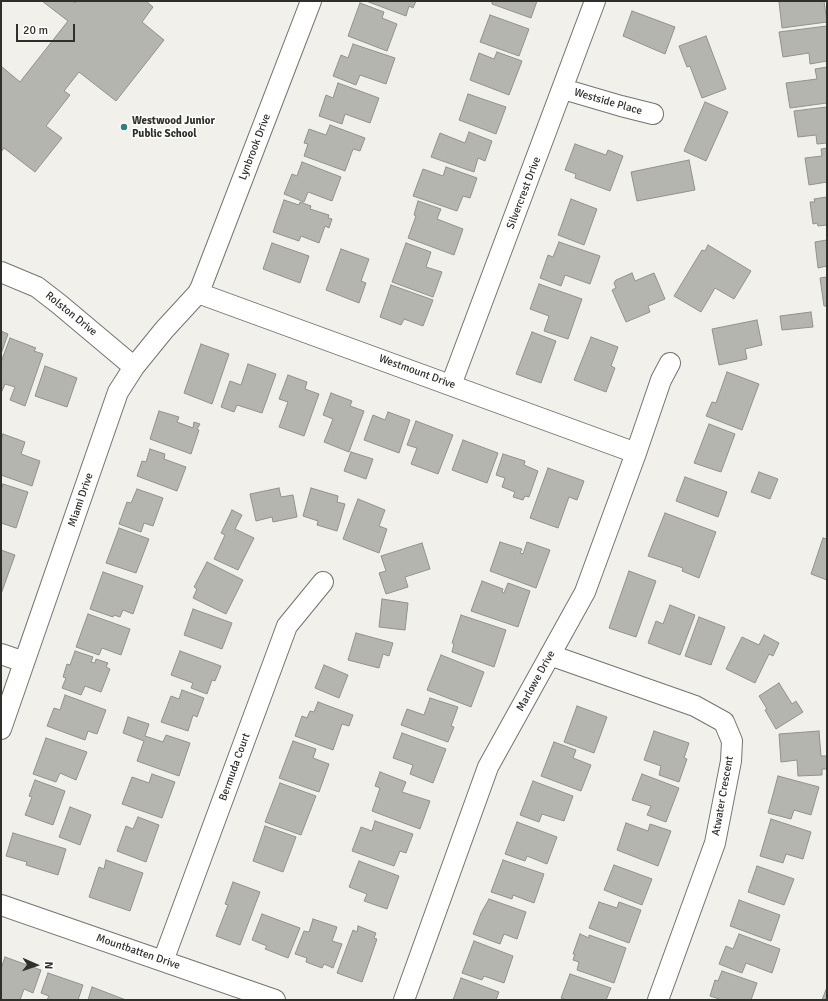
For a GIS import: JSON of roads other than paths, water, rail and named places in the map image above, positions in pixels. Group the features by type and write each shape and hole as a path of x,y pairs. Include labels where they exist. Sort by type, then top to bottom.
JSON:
{"street":[{"name":"Lynbrook Drive","path":"198,293 310,1"},
{"name":"Silvercrest Drive","path":"451,385 595,1"},
{"name":"Westside Place","path":"563,89 653,114"},
{"name":"Rolston Drive","path":"1,272 37,287 134,367"},
{"name":"Miami Drive","path":"1,729 118,392 134,367 164,330 198,293"},
{"name":"Westmount Drive","path":"198,293 636,453"},
{"name":"Marlowe Drive","path":"404,1000 488,767 585,592 661,380 670,362"},
{"name":"Bermuda Court","path":"163,961 287,626 323,582"},
{"path":"1,654 24,662"},
{"name":"Atwater Crescent","path":"550,655 695,706 724,722 732,741 731,761 715,843 658,1000"},
{"name":"Mountbatten Drive","path":"1,905 275,1000"}],"place":[{"name":"Westwood Junior Public School","path":"124,127"}]}
